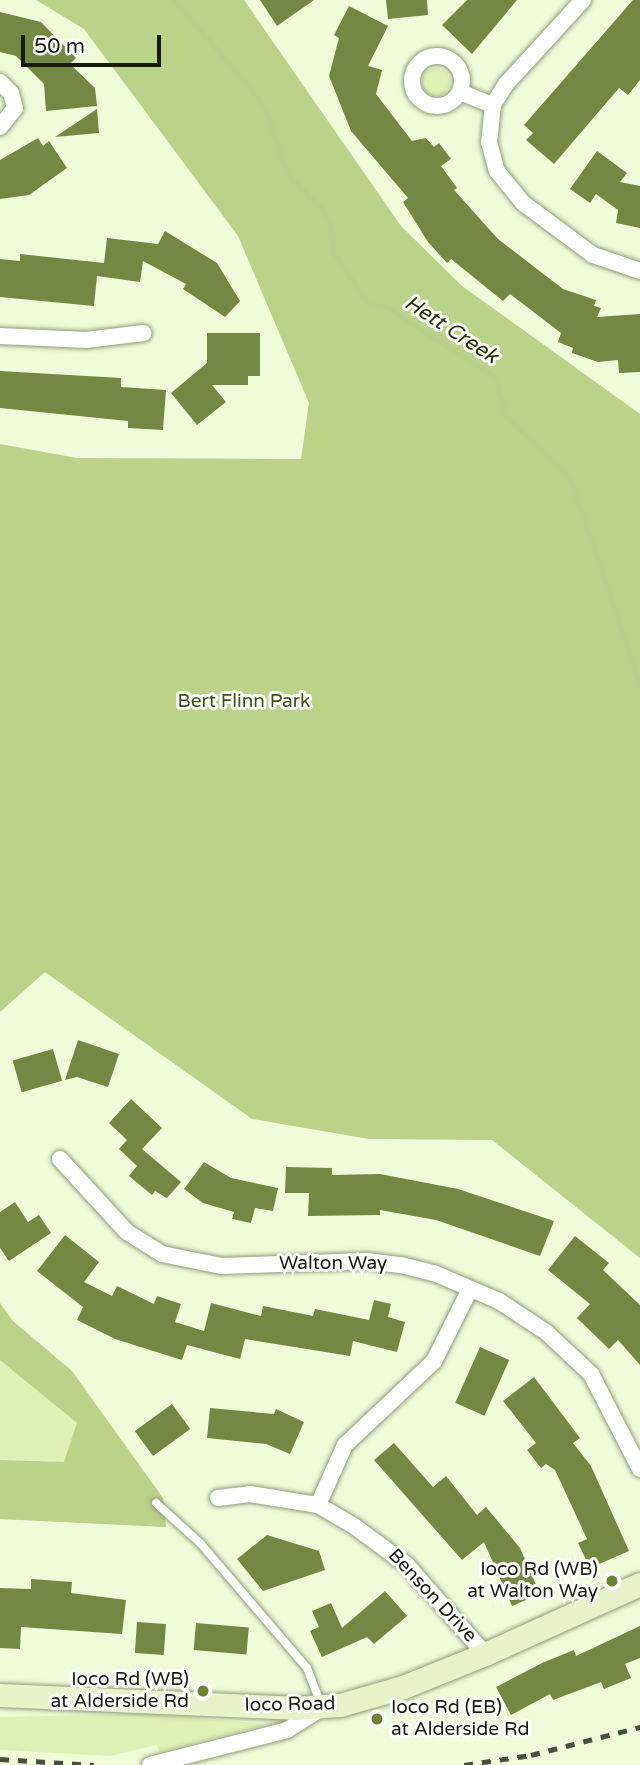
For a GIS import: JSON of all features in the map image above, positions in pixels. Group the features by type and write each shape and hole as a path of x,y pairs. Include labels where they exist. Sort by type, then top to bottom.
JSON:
{"main road":[{"name":"Ioco Road","path":"0,1695 322,1708 403,1687 485,1654 640,1584"}],"street":[{"path":"583,0 493,105 487,131 490,150 511,191 570,241 610,263 640,271"},
{"path":"0,82 11,93 15,108 0,127"},
{"path":"460,92 493,105"},
{"path":"0,336 86,340 144,333"},
{"name":"Walton Way","path":"60,1159 127,1232 162,1254 220,1266 367,1261 434,1273 499,1301 546,1332 591,1374 640,1469"},
{"path":"318,1505 345,1445 434,1361 470,1289"},
{"name":"Benson Drive","path":"218,1498 250,1494 318,1505 382,1544 408,1565 485,1654"},
{"path":"150,1765 287,1730 322,1708"}],"lane":[{"path":"156,1503 201,1545 307,1668 322,1708"}],"green space":[{"name":"Bert Flinn Park","path":"36,0 244,0 401,226 462,286 640,414 640,1258 492,1140 369,1139 252,1119 45,972 0,1012 0,444 77,458 301,459 309,403 238,236 84,29"},
{"path":"436,68 446,72 450,82 446,92 436,96 426,92 422,82 426,72"},
{"path":"0,1303 13,1321 72,1371 163,1498 166,1527 0,1519 0,1460 64,1462 77,1423 0,1360"},
{"path":"0,1336 77,1422 166,1527 0,1519"},
{"path":"143,1714 269,1724 160,1752 156,1745 110,1756 0,1750 0,1717"}],"building":[{"path":"260,0 314,0 277,26"},
{"path":"386,0 427,0 428,15 388,19"},
{"path":"467,0 517,0 472,54 442,25"},
{"path":"633,0 640,0 640,80 628,95 619,88 554,164 526,140 533,133 524,125"},
{"path":"349,6 388,26 368,66 382,70 376,94 412,141 426,138 434,147 439,143 451,159 441,166 457,188 454,190 498,239 563,289 596,300 594,306 601,308 597,317 640,314 640,372 619,373 618,360 598,362 572,353 573,348 558,342 561,333 510,294 503,301 451,259 447,263 428,242 403,202 408,198 351,131 329,76 339,38 334,35"},
{"path":"0,12 41,22 76,58 70,64 95,88 97,106 46,111 44,84 16,56 0,52"},
{"path":"97,109 99,133 55,137"},
{"path":"38,138 43,146 49,141 67,168 29,195 0,199 0,160"},
{"path":"597,151 627,173 620,182 640,186 640,228 616,223 618,210 596,194 590,203 570,189"},
{"path":"165,231 217,263 240,301 225,317 183,289 186,284 143,261 140,282 97,276 94,306 0,297 0,259 20,261 20,254 104,263 107,238 158,244"},
{"path":"207,333 260,333 260,376 248,376 248,385 212,385 226,402 197,425 171,393 207,363"},
{"path":"0,371 121,378 121,387 166,390 163,430 128,428 128,421 0,408"},
{"path":"78,1040 119,1054 108,1087 77,1077 65,1080"},
{"path":"53,1049 62,1081 22,1092 13,1061"},
{"path":"131,1099 162,1128 142,1149 181,1182 167,1198 155,1191 152,1195 129,1176 137,1166 119,1149 127,1140 109,1123"},
{"path":"204,1162 231,1178 278,1188 273,1211 255,1208 251,1223 232,1219 234,1212 203,1203 184,1189"},
{"path":"286,1167 332,1168 332,1175 380,1174 458,1189 554,1221 540,1256 436,1220 380,1210 380,1215 308,1216 309,1193 285,1193"},
{"path":"15,1202 28,1222 39,1215 51,1233 9,1261 0,1248 0,1212"},
{"path":"65,1235 99,1262 84,1282 112,1296 117,1286 154,1304 157,1296 181,1304 175,1322 204,1331 211,1303 261,1316 263,1306 313,1316 315,1309 369,1320 374,1300 391,1304 388,1317 405,1322 397,1352 353,1341 350,1356 245,1339 240,1359 187,1345 182,1360 115,1339 77,1320 83,1307 37,1271"},
{"path":"575,1236 609,1263 603,1270 640,1305 640,1365 618,1340 609,1349 577,1318 590,1304 548,1270"},
{"path":"480,1347 509,1360 484,1416 455,1403"},
{"path":"534,1377 580,1438 573,1443 591,1466 629,1551 590,1568 578,1543 587,1539 555,1470 546,1464 541,1468 527,1450 536,1443 503,1401"},
{"path":"172,1404 190,1429 153,1456 135,1431"},
{"path":"210,1408 274,1414 276,1409 304,1422 290,1454 266,1444 207,1438"},
{"path":"394,1443 433,1487 446,1476 477,1515 486,1507 520,1548 540,1594 512,1606 484,1542 462,1560 374,1460"},
{"path":"267,1535 319,1551 325,1570 263,1591 237,1559"},
{"path":"31,1579 72,1582 71,1593 126,1600 122,1634 21,1627 20,1649 0,1648 0,1588 31,1589"},
{"path":"385,1591 407,1616 374,1644 367,1637 322,1657 310,1631 319,1627 312,1611 331,1603 342,1628"},
{"path":"137,1622 166,1624 164,1655 135,1653"},
{"path":"196,1623 249,1628 246,1655 194,1650"},
{"path":"640,1626 640,1658 625,1664 631,1678 604,1689 601,1682 553,1700 550,1694 511,1715 496,1687 542,1663 574,1650 576,1656"}],"waterway":[{"name":"Hett Creek","path":"174,0 252,90 266,112 288,175 320,207 330,224 333,252 367,302 388,308 496,378 504,414 570,478 640,685"}],"railway":[{"path":"464,1765 531,1755 640,1727"},
{"path":"0,1759 94,1765"}],"place":[{"name":"Ioco Rd (WB) at Walton Way","path":"612,1581"},
{"name":"Ioco Rd (WB) at Alderside Rd","path":"203,1691"},
{"name":"Ioco Rd (EB) at Alderside Rd","path":"377,1719"}]}
